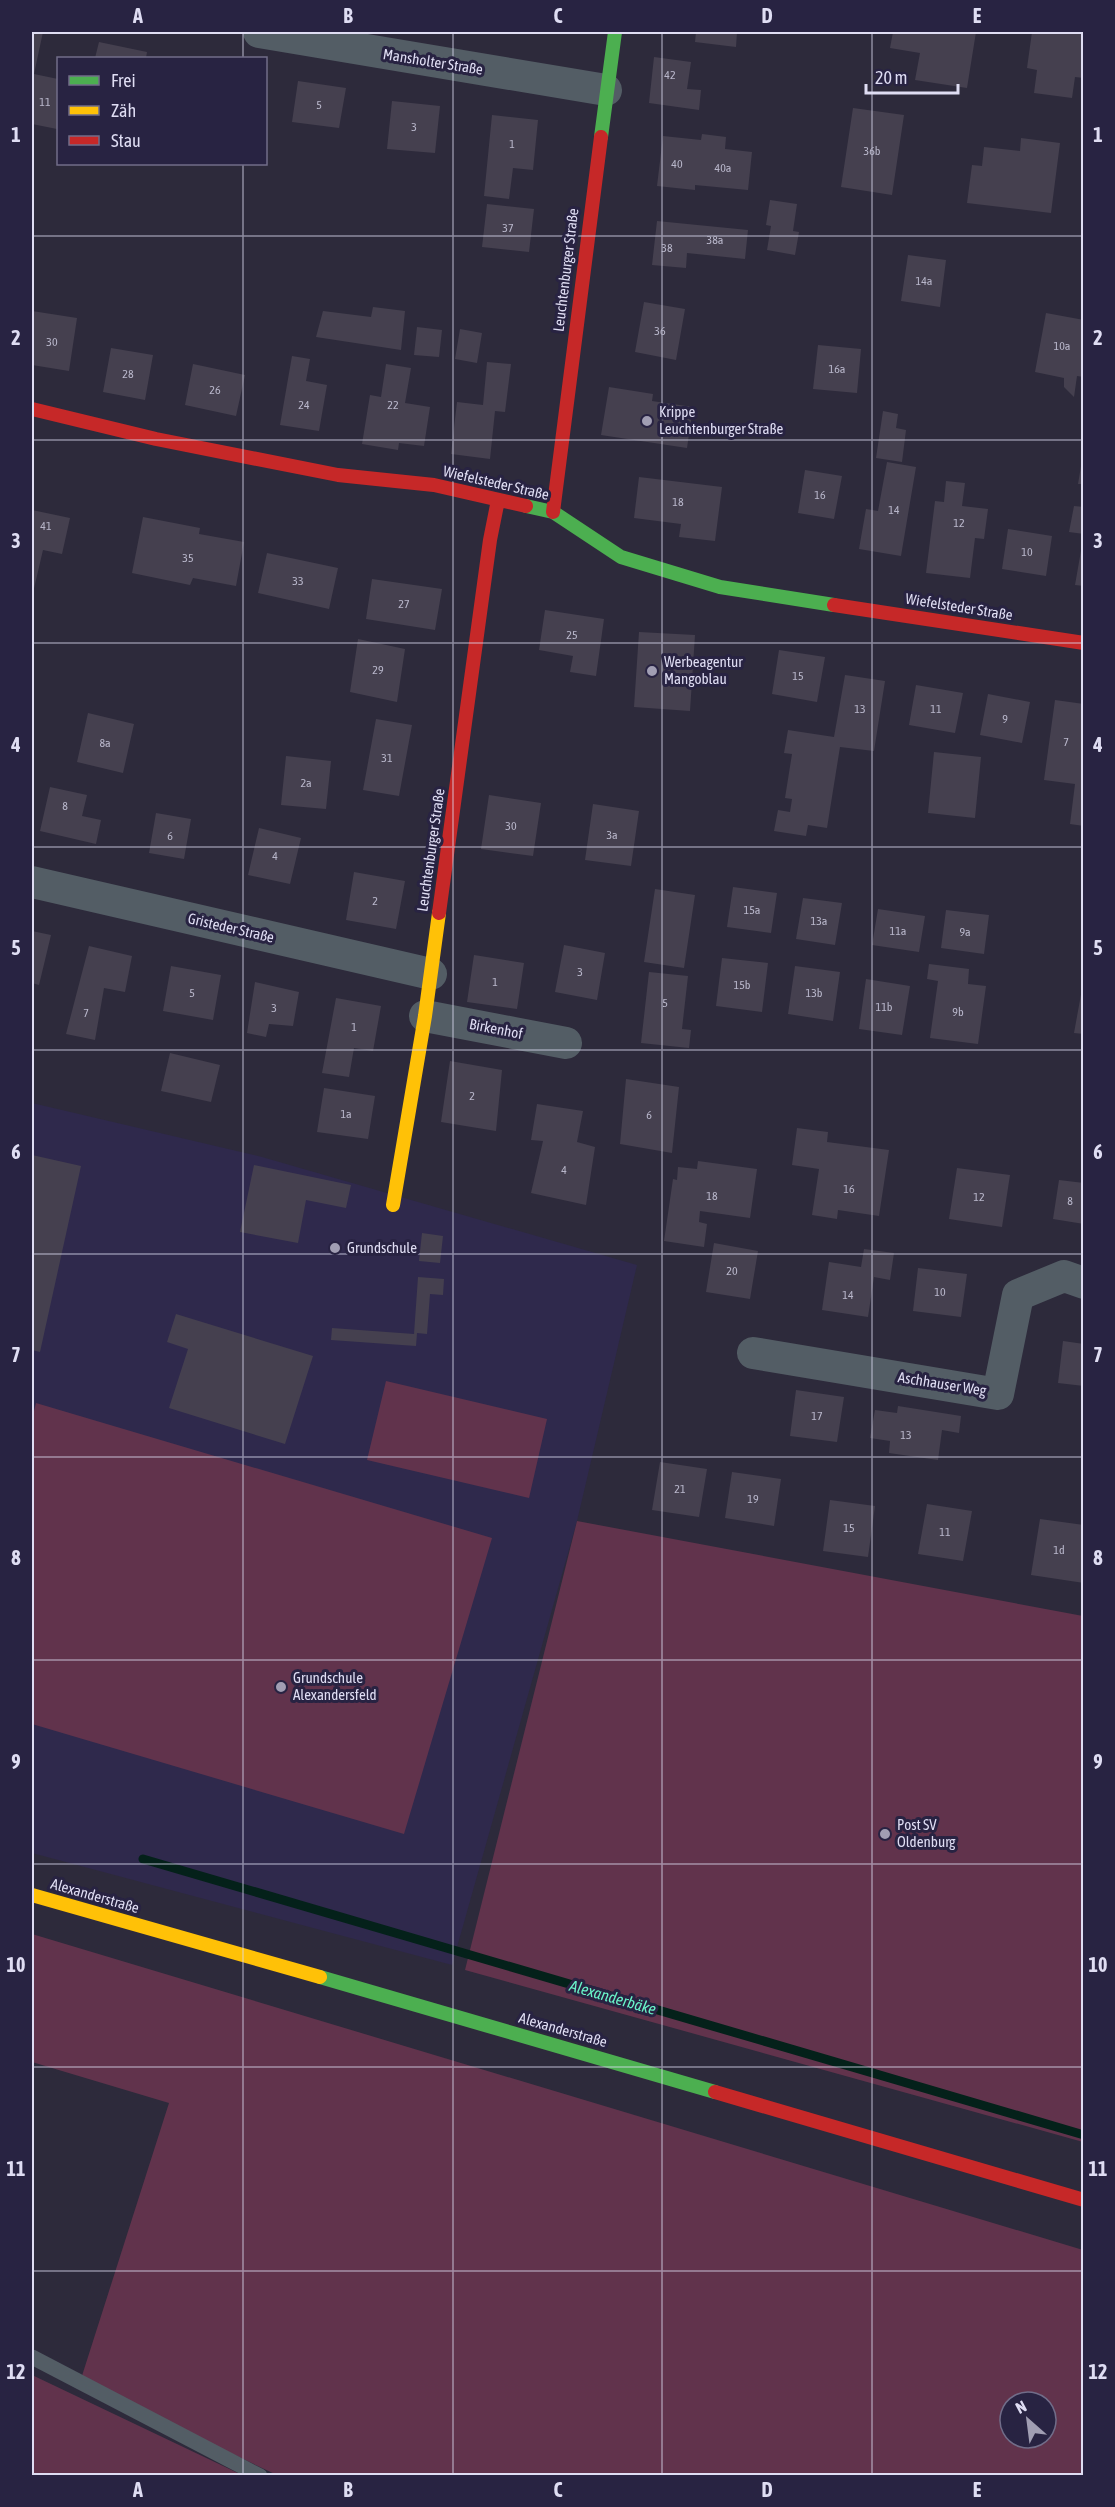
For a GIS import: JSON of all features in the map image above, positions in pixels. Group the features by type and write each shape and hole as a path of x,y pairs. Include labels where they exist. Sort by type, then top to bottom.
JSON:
{"street":[{"name":"Mansholter Straße","path":"259,32 606,90"},
{"name":"Leuchtenburger Straße","path":"553,512 615,32"},
{"name":"Wiefelsteder Straße","path":"32,409 156,439 338,475 434,485 553,512 621,557 703,583 1083,644"},
{"name":"Leuchtenburger Straße","path":"393,1205 425,1016 490,540 498,500"},
{"name":"Gristeder Straße","path":"32,882 431,974"},
{"name":"Birkenhof","path":"425,1016 566,1042"},
{"name":"Aschhauser Weg","path":"753,1353 998,1394 1018,1295 1064,1276 1083,1283"},
{"name":"Alexanderstraße","path":"32,1895 449,2014 1083,2200"}],"lane":[{"path":"32,2357 260,2475"}],"shaded area":[{"name":"Grundschule Alexandersfeld","path":"32,1103 262,1157 637,1265 577,1521 452,1965 32,1853"},
{"path":"386,1381 547,1419 529,1498 367,1460"},
{"path":"36,1403 492,1538 404,1834 32,1724 32,1419"},
{"name":"Post SV Oldenburg","path":"577,1521 1083,1616 1083,2142 465,1970"},
{"path":"32,1934 1083,2250 1083,2475 277,2475 80,2382 169,2103 32,2062"},
{"path":"32,2375 242,2475 32,2475"}],"building":[{"path":"32,32 43,32 34,74 57,79 57,129 32,124"},
{"path":"696,32 737,32 736,47 695,42"},
{"path":"893,32 976,32 967,88 915,80 920,53 890,48"},
{"path":"1032,32 1084,33 1084,78 1075,77 1072,98 1034,93 1037,70 1027,68"},
{"path":"99,42 147,52 146,57 95,57"},
{"path":"654,57 691,62 687,89 701,90 699,110 649,103"},
{"path":"298,81 346,88 339,128 292,122"},
{"path":"392,101 440,106 435,153 387,149"},
{"path":"853,108 904,115 892,195 841,187"},
{"path":"492,115 538,120 533,170 513,168 509,199 484,196"},
{"path":"702,134 726,137 725,149 752,152 748,190 695,185 695,190 657,186 663,136 701,140"},
{"path":"1021,138 1060,143 1051,213 967,203 972,165 982,166 984,147 1020,151"},
{"path":"770,200 797,204 793,231 799,232 795,255 767,250 771,226 766,225"},
{"path":"487,204 534,209 529,252 482,247"},
{"path":"657,221 748,230 745,259 687,253 686,268 652,265"},
{"path":"908,255 946,260 940,307 901,301"},
{"path":"644,302 685,309 676,360 635,352"},
{"path":"373,307 405,311 401,350 316,337 323,311 371,317"},
{"path":"32,311 77,318 69,371 32,365"},
{"path":"1046,313 1084,320 1084,377 1077,376 1074,397 1064,387 1064,378 1035,372"},
{"path":"417,327 442,330 439,357 414,355"},
{"path":"460,329 482,333 477,363 455,359"},
{"path":"818,345 861,349 857,393 813,389"},
{"path":"111,348 153,355 145,400 103,392"},
{"path":"292,356 310,359 306,381 327,385 319,431 280,425"},
{"path":"487,362 511,364 505,412 495,411 490,459 451,454 457,402 483,405"},
{"path":"193,364 245,375 236,416 185,405"},
{"path":"386,364 411,368 405,403 430,407 424,446 399,443 398,450 362,444 370,395 381,397"},
{"name":"Krippe Leuchtenburger Straße","path":"609,387 653,394 652,401 693,407 687,448 601,435"},
{"path":"883,411 898,414 896,428 906,430 902,462 876,458"},
{"path":"1082,460 1084,460 1084,484 1078,484"},
{"path":"887,462 916,467 901,556 859,549 866,509 878,511"},
{"path":"805,470 842,476 834,519 798,513"},
{"path":"639,477 722,487 715,541 679,537 681,524 634,518"},
{"path":"946,481 965,483 962,506 988,509 984,539 975,538 970,578 926,573 935,501 944,502"},
{"path":"1074,506 1084,507 1084,534 1069,532"},
{"path":"32,510 70,518 62,554 43,550 32,597"},
{"path":"143,517 200,528 199,534 244,542 236,586 193,578 190,585 132,573"},
{"path":"1008,529 1052,536 1046,576 1002,569"},
{"path":"1082,545 1084,546 1084,586 1075,585"},
{"path":"267,553 338,568 329,609 258,593"},
{"path":"372,579 442,589 435,630 366,619"},
{"path":"545,610 604,619 596,676 570,672 573,656 539,650"},
{"path":"639,632 695,635 690,711 634,707"},
{"path":"358,639 405,649 397,702 350,692"},
{"path":"779,650 825,657 817,702 772,694"},
{"path":"845,675 885,681 874,751 840,747 827,828 808,825 806,836 774,831 778,810 790,812 792,799 785,798 792,754 784,753 788,730 834,737"},
{"path":"916,685 963,693 955,733 909,725"},
{"path":"988,694 1030,702 1022,743 980,735"},
{"path":"1055,700 1084,704 1084,826 1070,824 1075,784 1044,780"},
{"path":"88,713 134,724 123,773 77,762"},
{"path":"376,719 412,725 399,796 363,790"},
{"path":"934,752 981,757 975,818 928,813"},
{"path":"286,756 331,761 326,809 281,805"},
{"path":"50,787 87,795 82,816 101,820 96,844 40,831"},
{"path":"489,795 541,803 533,856 481,849"},
{"path":"593,804 639,811 631,866 585,860"},
{"path":"156,813 191,819 184,859 149,853"},
{"path":"259,828 301,838 290,884 248,875"},
{"path":"354,872 405,881 396,929 346,920"},
{"path":"733,887 777,893 771,933 727,927"},
{"path":"655,889 695,895 684,968 644,962"},
{"path":"803,898 842,903 835,945 796,939"},
{"path":"878,909 925,916 919,952 872,945"},
{"path":"946,910 989,915 984,954 941,948"},
{"path":"32,931 51,935 39,985 32,983"},
{"path":"564,945 605,953 597,1000 555,992"},
{"path":"89,946 132,956 125,992 104,988 95,1040 66,1034"},
{"path":"474,955 524,963 517,1009 467,1002"},
{"path":"722,958 768,963 762,1012 716,1006"},
{"path":"929,964 969,969 968,984 986,986 978,1044 930,1038 938,981 927,979"},
{"path":"171,966 221,975 213,1020 163,1011"},
{"path":"795,966 840,972 833,1021 788,1014"},
{"path":"649,972 688,976 682,1029 691,1030 689,1048 641,1043"},
{"path":"866,979 910,986 902,1035 859,1029"},
{"path":"255,982 299,992 293,1026 269,1024 266,1037 247,1033"},
{"path":"1082,989 1084,990 1084,1034 1074,1033"},
{"path":"336,998 381,1006 373,1051 354,1048 349,1077 322,1073"},
{"path":"170,1053 220,1065 211,1102 161,1091"},
{"path":"450,1061 502,1070 496,1131 441,1122"},
{"path":"626,1079 679,1087 672,1153 620,1144"},
{"path":"324,1088 375,1096 368,1139 317,1132"},
{"path":"537,1104 583,1111 577,1142 595,1147 586,1205 531,1193 543,1141 531,1140"},
{"path":"797,1128 828,1132 827,1142 889,1150 879,1216 838,1210 837,1219 812,1215 819,1169 792,1165"},
{"path":"32,1155 81,1166 40,1352 32,1350"},
{"path":"698,1161 757,1169 750,1218 700,1211 699,1222 707,1224 704,1247 664,1241 673,1179 677,1180 678,1167 697,1169"},
{"path":"254,1165 351,1185 346,1208 306,1200 298,1243 240,1232"},
{"path":"957,1168 1010,1175 1002,1227 949,1219"},
{"path":"1059,1180 1084,1183 1084,1224 1053,1219"},
{"path":"422,1233 443,1236 440,1263 419,1261"},
{"path":"714,1243 758,1251 750,1299 706,1292"},
{"path":"864,1249 894,1253 890,1280 874,1277 868,1317 822,1310 829,1262 861,1267"},
{"path":"918,1268 967,1274 961,1317 913,1311"},
{"path":"418,1277 444,1279 443,1295 430,1294 427,1334 417,1333 416,1346 331,1340 332,1328 414,1334"},
{"path":"176,1314 313,1356 285,1444 169,1408 188,1349 167,1342"},
{"path":"1063,1341 1084,1344 1084,1386 1058,1383"},
{"path":"796,1390 844,1397 837,1442 790,1436"},
{"path":"898,1406 961,1416 959,1433 942,1430 938,1460 889,1453 890,1441 870,1438 875,1410 897,1413"},
{"path":"660,1462 707,1469 699,1517 652,1510"},
{"path":"732,1472 781,1479 774,1526 725,1518"},
{"path":"830,1500 875,1506 868,1557 823,1551"},
{"path":"927,1504 972,1511 963,1561 918,1554"},
{"path":"1040,1519 1084,1525 1084,1583 1031,1575"}],"waterway":[{"name":"Alexanderbäke","path":"143,1859 1084,2135"}],"traffic: fast":[{"path":"601,137 615,32"},
{"path":"526,506 553,512 621,557 720,587 834,605"},
{"path":"320,1977 715,2092"}],"traffic: slow":[{"path":"393,1205 425,1016 439,913"},
{"path":"32,1895 320,1977"}],"traffic: jam":[{"path":"553,512 601,137"},
{"path":"32,409 156,439 338,475 434,485 526,506"},
{"path":"439,913 490,540 498,500"},
{"path":"834,605 1084,643"},
{"path":"715,2092 1084,2200"}],"place":[{"name":"Krippe Leuchtenburger Straße","path":"647,421"},
{"name":"Werbeagentur Mangoblau","path":"652,671"},
{"name":"Grundschule","path":"335,1248"},
{"name":"Grundschule Alexandersfeld","path":"281,1687"},
{"name":"Post SV Oldenburg","path":"885,1834"}]}
